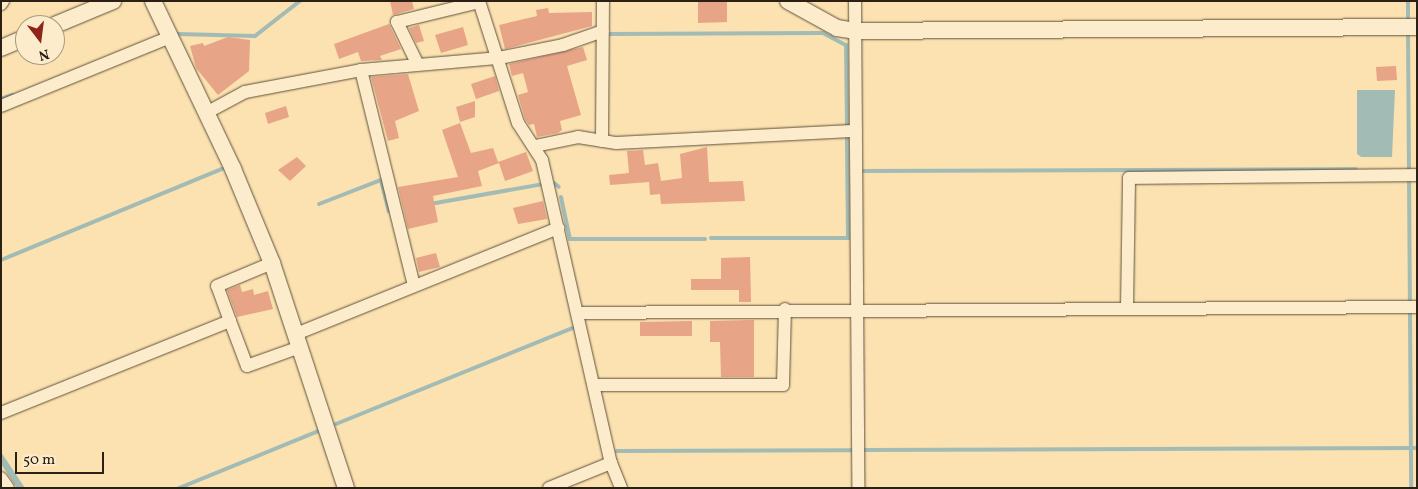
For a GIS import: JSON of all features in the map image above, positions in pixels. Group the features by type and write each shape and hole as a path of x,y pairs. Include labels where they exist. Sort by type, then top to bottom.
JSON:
{"street":[{"path":"65,21 113,1"},
{"path":"153,1 206,113 272,263 346,488"},
{"path":"602,141 603,1"},
{"path":"788,1 837,28 855,31 1412,28"},
{"path":"855,1 858,488"},
{"path":"417,63 397,22 479,2 499,58 518,123 535,146 558,228 611,463 621,488"},
{"path":"206,113 245,92 361,70 417,63 499,58 563,46 603,31"},
{"path":"1,106 170,37"},
{"path":"1,48 15,42"},
{"path":"361,70 414,286"},
{"path":"535,146 578,137 602,141 856,131"},
{"path":"1127,308 1129,178 1411,175"},
{"path":"272,263 218,286 247,366 414,286 558,228"},
{"path":"578,313 785,309 1412,307"},
{"path":"594,385 783,385 785,309"},
{"path":"1,412 230,321"},
{"path":"549,488 611,463"},
{"path":"1,478 8,488"}],"water":[{"path":"1357,90 1395,90 1392,157 1361,157 1357,154"},
{"path":"1,452 25,488 17,488 1,464"}],"building":[{"path":"390,1 412,1 414,9 393,15"},
{"path":"727,1 727,22 698,23 698,2"},
{"path":"548,8 549,13 592,12 592,26 505,49 499,25 537,16 536,10"},
{"path":"389,24 401,49 380,56 382,60 361,61 358,52 339,59 334,44"},
{"path":"419,25 424,41 416,43 409,28"},
{"path":"463,27 468,45 441,53 435,35"},
{"path":"228,37 250,40 249,71 218,95 196,68 190,46 203,43 204,46"},
{"path":"583,47 587,60 567,66 581,115 560,121 562,130 558,133 537,137 534,124 529,125 525,119 518,95 528,92 523,73 512,76 509,64"},
{"path":"1396,66 1397,80 1377,81 1376,67"},
{"path":"408,74 419,111 395,121 399,138 388,141 371,77"},
{"path":"495,76 499,91 476,99 471,84"},
{"path":"475,101 475,117 460,122 456,107"},
{"path":"286,106 289,117 268,124 265,113"},
{"path":"460,123 471,153 493,148 498,162 526,152 533,171 505,181 499,163 478,171 482,186 433,196 438,222 408,229 398,187 458,177 442,130"},
{"path":"707,147 709,182 743,181 745,201 661,204 660,194 650,195 649,182 610,185 609,175 629,173 627,151 643,150 645,165 658,163 661,181 682,178 680,154"},
{"path":"297,157 306,166 290,181 278,170"},
{"path":"543,201 547,219 518,224 513,208"},
{"path":"436,253 440,267 419,272 416,258"},
{"path":"750,257 751,302 739,302 739,290 691,290 691,279 721,279 721,258"},
{"path":"240,285 242,292 253,289 254,295 268,291 273,309 237,317 227,290"},
{"path":"754,320 754,377 721,377 720,342 710,342 710,321"},
{"path":"692,321 692,336 640,336 640,322"}],"waterway":[{"path":"178,34 255,36 300,1"},
{"path":"1408,1 1408,23"},
{"path":"1408,30 1411,488"},
{"path":"610,34 823,33 846,45 847,125"},
{"path":"1,99 12,95"},
{"path":"711,238 848,238 847,137"},
{"path":"1,260 222,169"},
{"path":"861,171 1356,169"},
{"path":"319,204 381,180 389,211 393,211"},
{"path":"554,183 559,187"},
{"path":"430,204 544,184"},
{"path":"561,197 570,239 705,239"},
{"path":"336,424 572,328"},
{"path":"179,488 321,430"},
{"path":"863,450 1417,448"},
{"path":"617,451 853,450"}]}
